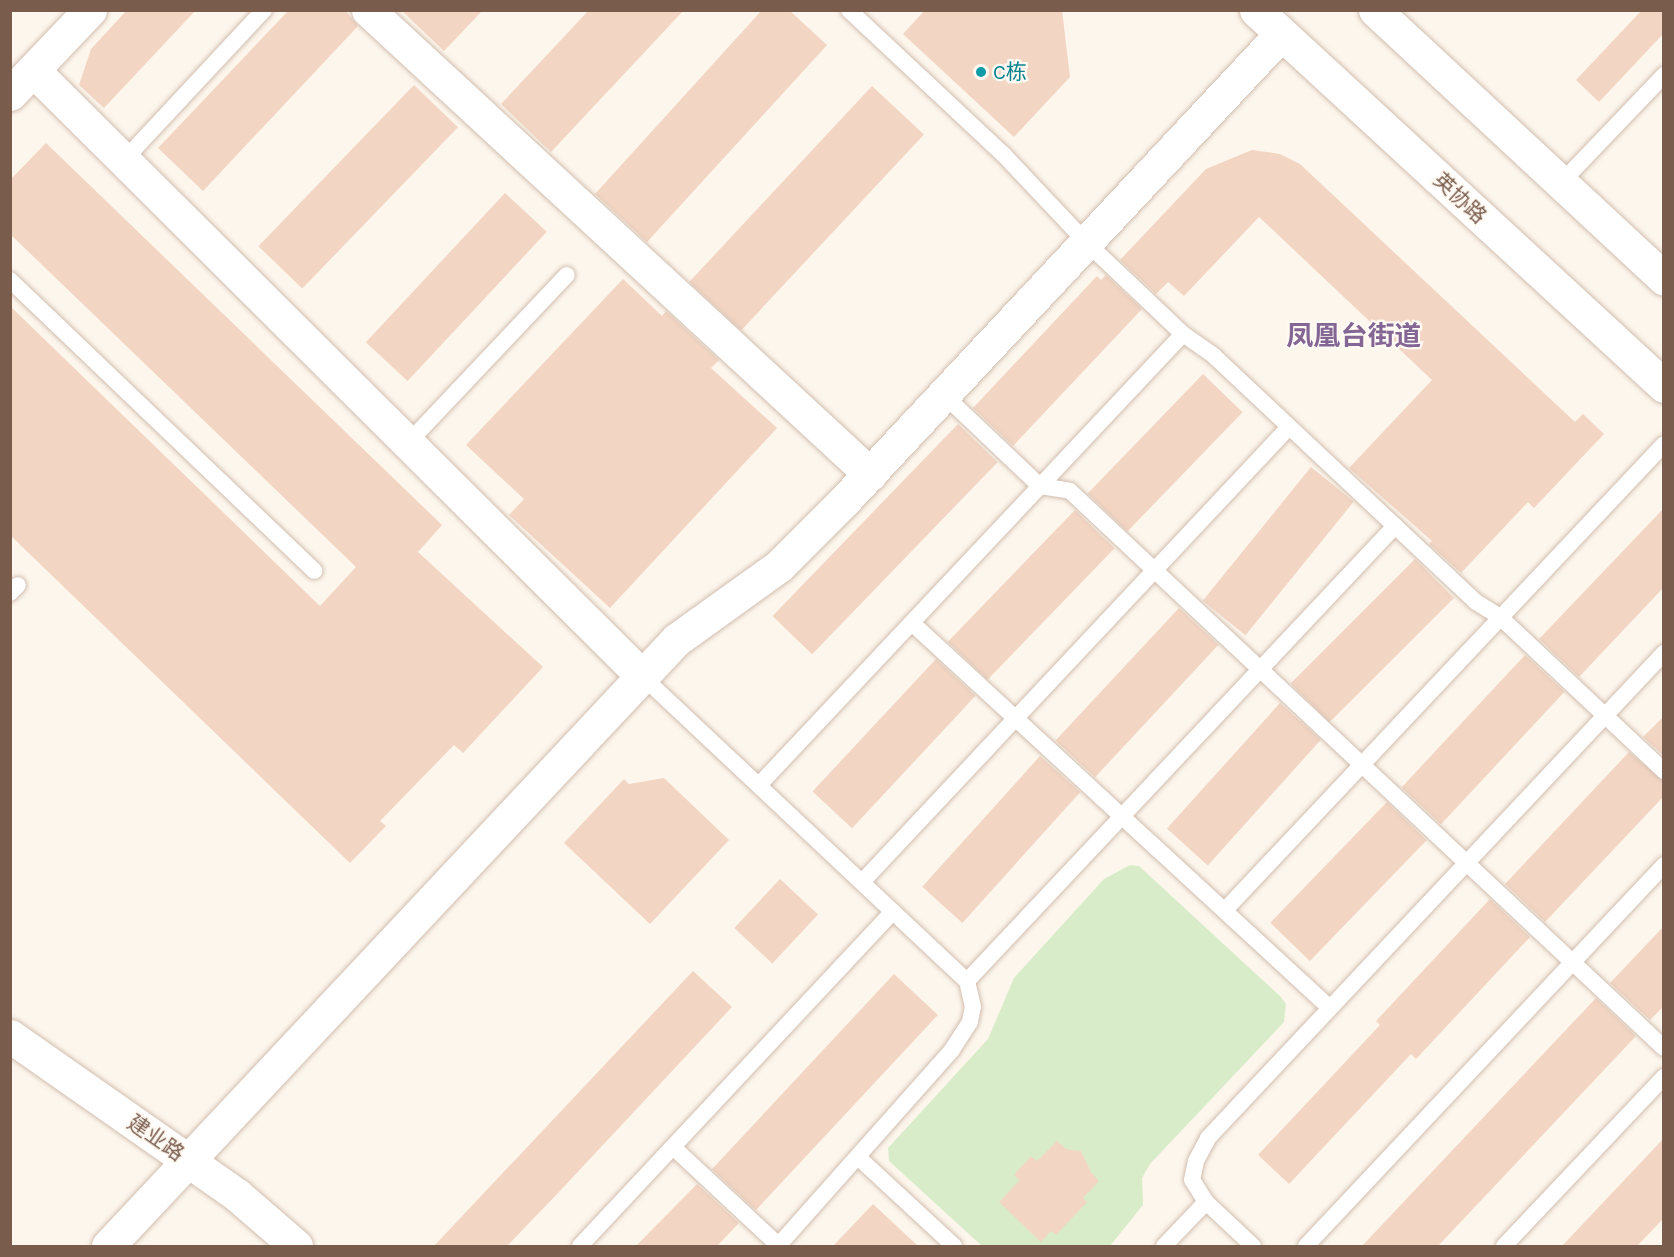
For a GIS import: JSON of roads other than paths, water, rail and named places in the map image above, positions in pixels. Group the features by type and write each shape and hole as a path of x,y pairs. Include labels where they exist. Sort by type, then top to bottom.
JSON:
{"street":[{"path":"10,94 90,10"},
{"path":"368,10 870,474"},
{"name":"英协路","path":"1256,10 1664,386"},
{"path":"1375,10 1664,279"},
{"path":"108,1246 676,640 779,566 870,474 1281,34"},
{"path":"33,70 642,676"},
{"name":"建业路","path":"10,1036 237,1195 296,1246"}],"lane":[{"path":"124,160 264,10"},
{"path":"849,10 1004,155 1087,243 1184,334 1214,356 1476,602 1500,617 1664,771"},
{"path":"1560,184 1664,75"},
{"path":"408,443 567,275"},
{"path":"10,280 314,571"},
{"path":"759,785 1184,334"},
{"path":"944,395 1040,486 1070,491 1664,1048"},
{"path":"862,882 1289,427"},
{"path":"1225,910 1664,444"},
{"path":"967,981 1395,526"},
{"path":"912,623 1100,799 1124,814 1330,1008"},
{"path":"1253,1246 1206,1202 1192,1180 1196,1161 1208,1138 1664,653"},
{"path":"642,676 967,981 973,1006 970,1022 952,1050 860,1159 778,1246 673,1147"},
{"path":"1306,1246 1664,865"},
{"path":"580,1246 893,911"},
{"path":"1504,1246 1664,1077"},
{"path":"860,1159 954,1246"},
{"path":"1164,1246 1206,1202"}],"place":[{"name":"C栋","path":"981,72"}],"district":[{"name":"凤凰台街道","path":"1354,337"}]}
